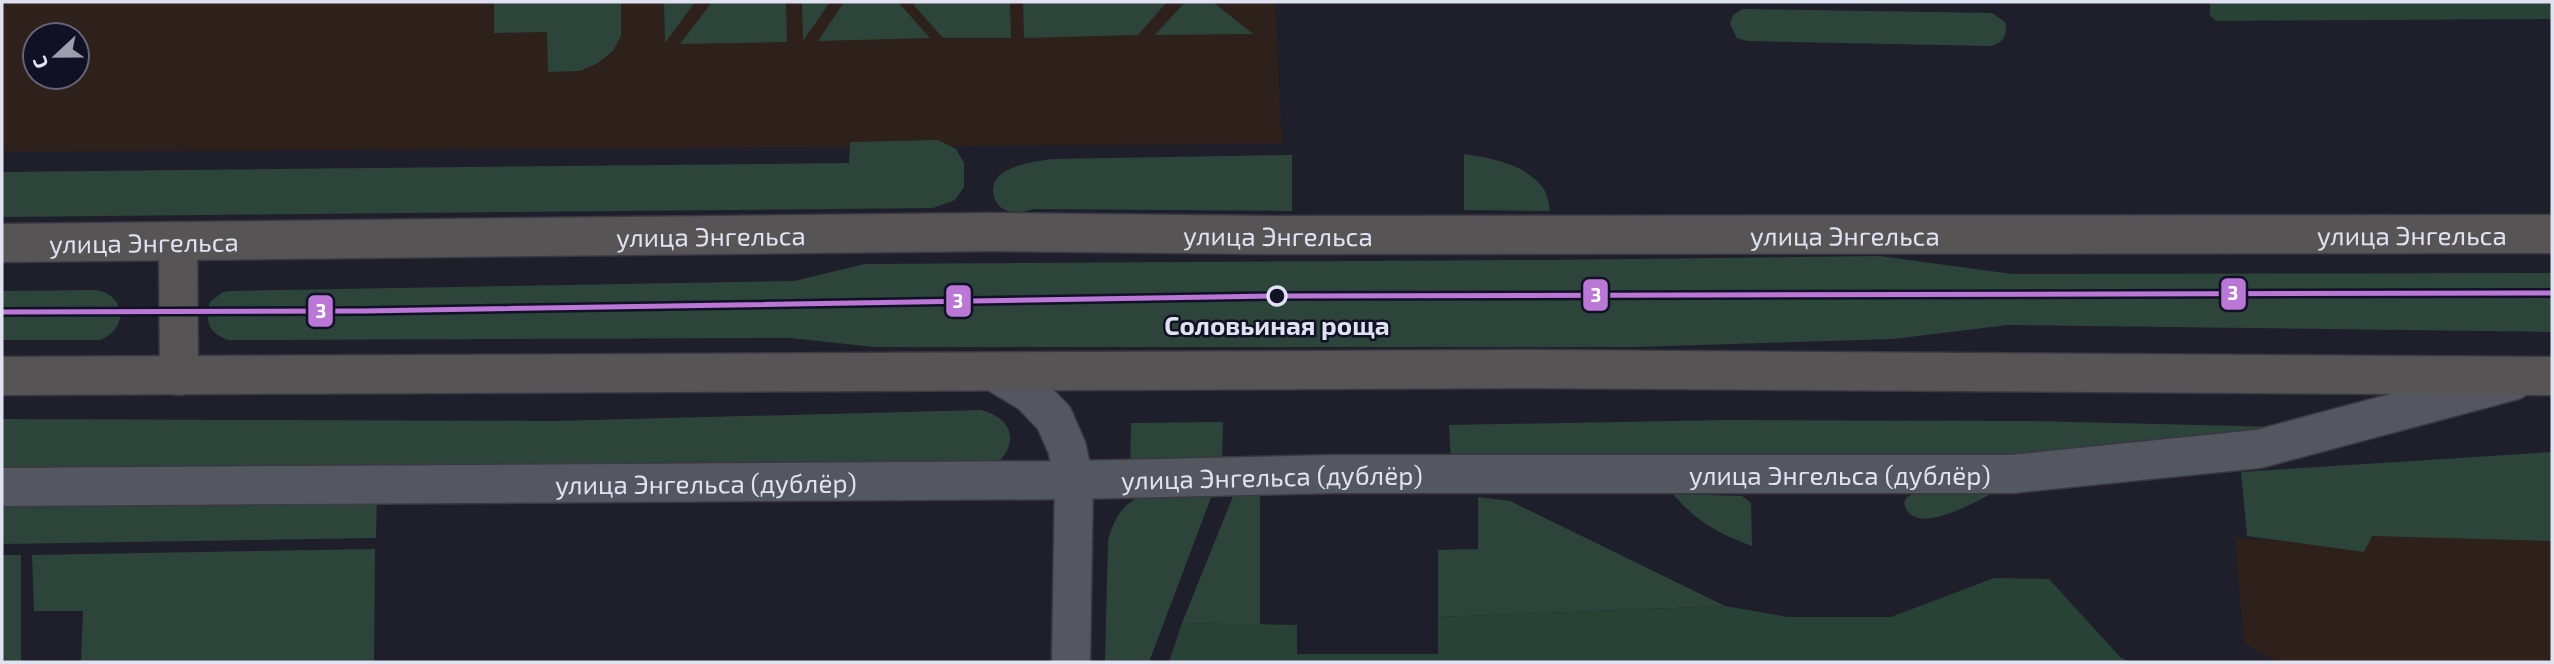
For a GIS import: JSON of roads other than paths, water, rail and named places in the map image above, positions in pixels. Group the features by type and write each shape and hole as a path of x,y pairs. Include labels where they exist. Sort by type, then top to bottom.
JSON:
{"main road":[{"name":"улица Энгельса","path":"2,243 976,232 1275,235 2552,234"},
{"path":"178,241 178,376"},
{"path":"2,376 1525,369 2542,376"}],"street":[{"path":"996,373 1031,394 1054,418 1067,448 1074,480 1071,662"},
{"name":"улица Энгельса (дублёр)","path":"2,487 1074,480 1322,474 2012,474 2258,449 2542,376"}],"place":[{"name":"Соловьиная роща","path":"1277,296"}]}
